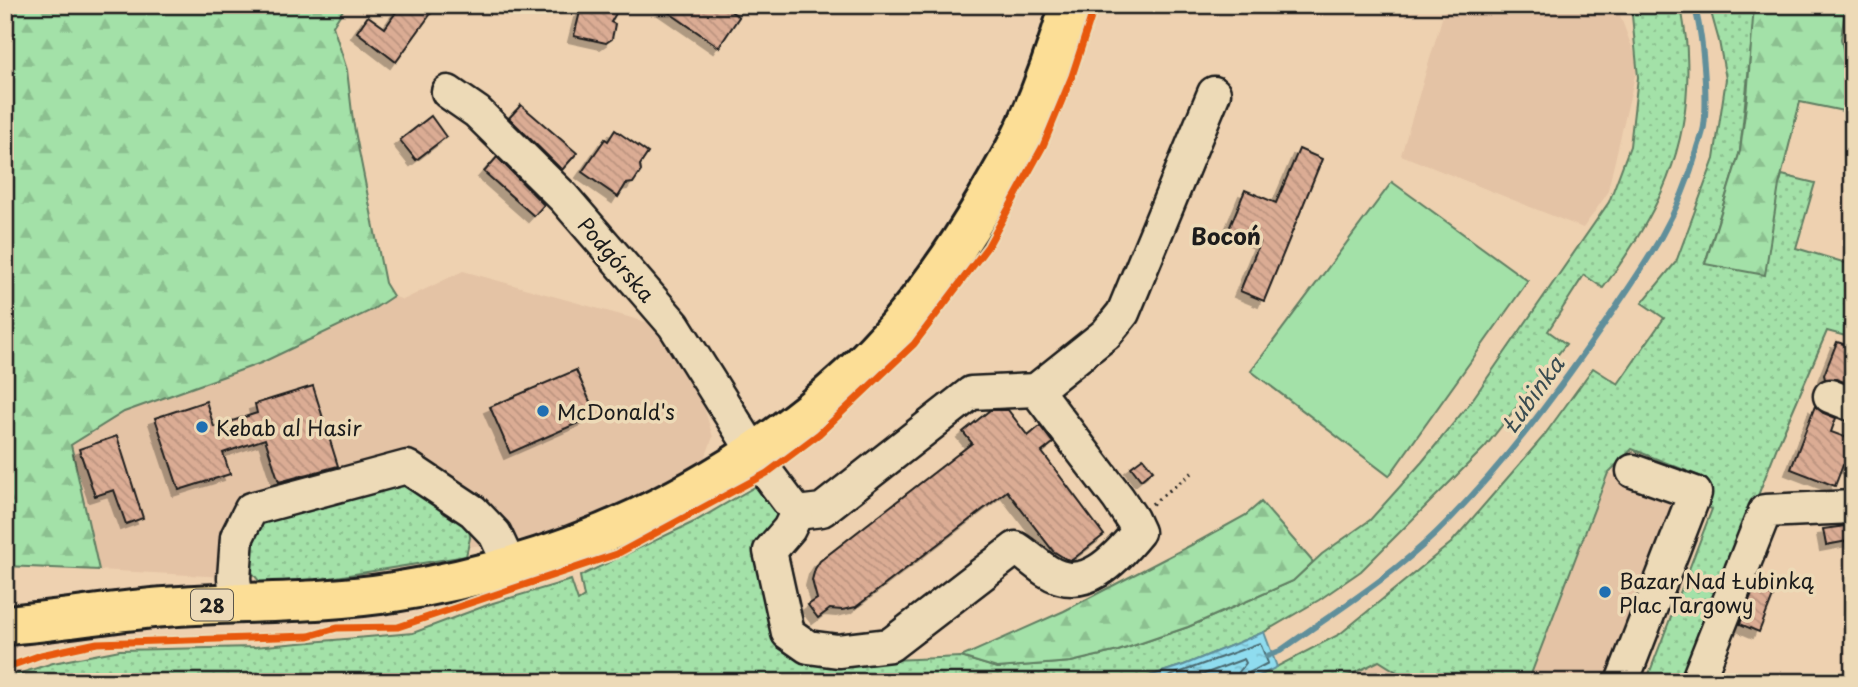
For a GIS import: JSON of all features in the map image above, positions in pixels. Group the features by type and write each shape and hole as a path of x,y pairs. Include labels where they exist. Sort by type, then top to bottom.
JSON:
{"main road":[{"name":"28","path":"5,625 60,621 107,612 392,592 510,566 559,550 640,517 721,475 754,453 851,376 900,322 938,274 972,224 1026,128 1058,47 1070,5"},
{"name":"28","path":"5,652 60,621"}],"lane":[{"name":"Podgórska","path":"448,92 477,113 564,198 674,325 754,453 797,513"},
{"path":"1036,390 1118,498 1138,531 1123,551 1091,575 1074,581 1048,572 1016,548 890,645 838,651 808,647 788,633 770,551 789,529 797,513 822,510 971,393 1036,390 1106,334 1123,313 1214,93"},
{"path":"237,604 234,578 237,537 251,509 407,467 473,510 495,534 510,566"},
{"path":"1622,682 1695,493 1633,471"},
{"path":"1697,682 1765,511 1853,507"}],"shaded area":[{"path":"1446,5 1616,5 1638,63 1607,194 1583,228 1401,155"},
{"path":"463,271 664,327 700,394 713,437 698,477 563,532 437,552 243,578 99,570 71,445 124,412 261,363 372,310 393,296 403,300"},
{"name":"Bazar Nad Łubinką Plac Targowy","path":"1608,473 1683,501 1613,682 1528,682"},
{"path":"1379,661 1413,682 1346,682"}],"green space":[{"path":"5,5 346,5 333,26 347,70 353,121 385,283 393,296 372,310 261,363 124,412 71,445 99,570 5,566"},
{"path":"1631,5 1681,5 1687,48 1684,119 1677,149 1668,178 1640,233 1603,288 1584,275 1548,331 1566,344 1485,447 1361,571 1319,600 1264,632 1184,665 1131,682 5,682 5,678 53,663 120,650 254,647 413,633 493,603 571,580 578,601 584,597 580,576 694,522 758,485 777,504 779,518 778,634 892,660 961,657 997,668 1071,662 1118,651 1188,627 1293,581 1322,554 1370,520 1470,403 1609,202 1630,146 1638,77"},
{"path":"1709,5 1754,5 1754,18 1740,151 1705,263 1779,185 1782,175 1815,183 1796,248 1853,265 1853,338 1827,331 1777,447 1685,682 1646,682 1712,509 1697,503 1707,479 1632,449 1608,473 1528,682 1413,682 1379,661 1336,682 1247,682 1340,634 1451,543 1543,437 1593,368 1618,384 1664,318 1642,303 1676,262 1714,159 1726,79"},
{"path":"1754,5 1846,5 1841,39 1853,95 1853,113 1800,102 1779,185 1765,275 1705,264 1740,151"},
{"path":"1392,182 1528,281 1389,476 1251,371"},
{"path":"390,480 406,483 469,522 470,538 466,556 299,583 263,586 246,565 252,538 262,523"},
{"path":"1261,502 1313,562 1293,581 1188,627 1118,651 1071,662 997,668 961,657 1064,611 1246,515"}],"water":[{"path":"1264,632 1277,667 1247,682 1131,682 1184,665"}],"building":[{"path":"401,5 437,5 396,62 357,32 368,16 385,28"},
{"path":"586,5 609,5 618,10 611,22 615,24 612,39 606,43 574,36 580,12"},
{"path":"658,5 722,5 739,17 719,47"},
{"path":"521,105 577,153 562,170 509,118"},
{"path":"431,116 446,137 416,160 400,140"},
{"path":"615,130 648,153 633,183 626,184 618,197 582,172 605,139 608,141"},
{"path":"1299,149 1322,159 1264,301 1240,291 1260,242 1229,229 1245,190 1276,203"},
{"path":"497,157 544,205 534,216 484,172"},
{"path":"1837,342 1853,347 1853,385 1836,379 1825,379 1824,375"},
{"name":"McDonald's","path":"576,370 596,415 510,453 490,407"},
{"path":"313,386 338,466 279,482 265,439 223,453 230,474 179,490 155,418 206,401 214,427 257,413 255,404"},
{"path":"1815,406 1823,413 1836,418 1831,432 1853,440 1853,469 1843,465 1835,486 1791,469"},
{"path":"990,410 1008,410 1028,436 1040,426 1053,443 1042,452 1104,535 1072,560 1066,559 1053,551 1007,491 856,607 830,609 818,618 808,605 817,599 812,580 820,561 972,443 963,432"},
{"path":"117,436 143,518 126,524 114,490 95,496 79,449"},
{"path":"1143,458 1153,470 1141,480 1131,467"},
{"path":"1853,525 1853,540 1826,545 1823,529"},
{"path":"1754,588 1773,596 1759,632 1740,624"}],"waterway":[{"name":"Łubinka","path":"1267,656 1280,651 1380,580 1460,509 1505,458 1546,405 1633,282 1680,199 1703,129 1704,65 1694,5"}],"cycle path":[{"path":"5,668 41,655 97,643 309,636 337,628 398,627 617,554 767,473 819,434 914,344 988,246 1043,146 1072,76 1095,5"}],"place":[{"name":"McDonald's","path":"543,411"},
{"name":"Kebab al Hasir","path":"202,427"},
{"name":"Bazar Nad Łubinką Plac Targowy","path":"1605,592"}],"district":[{"name":"Bocoń","path":"1226,235"}]}
